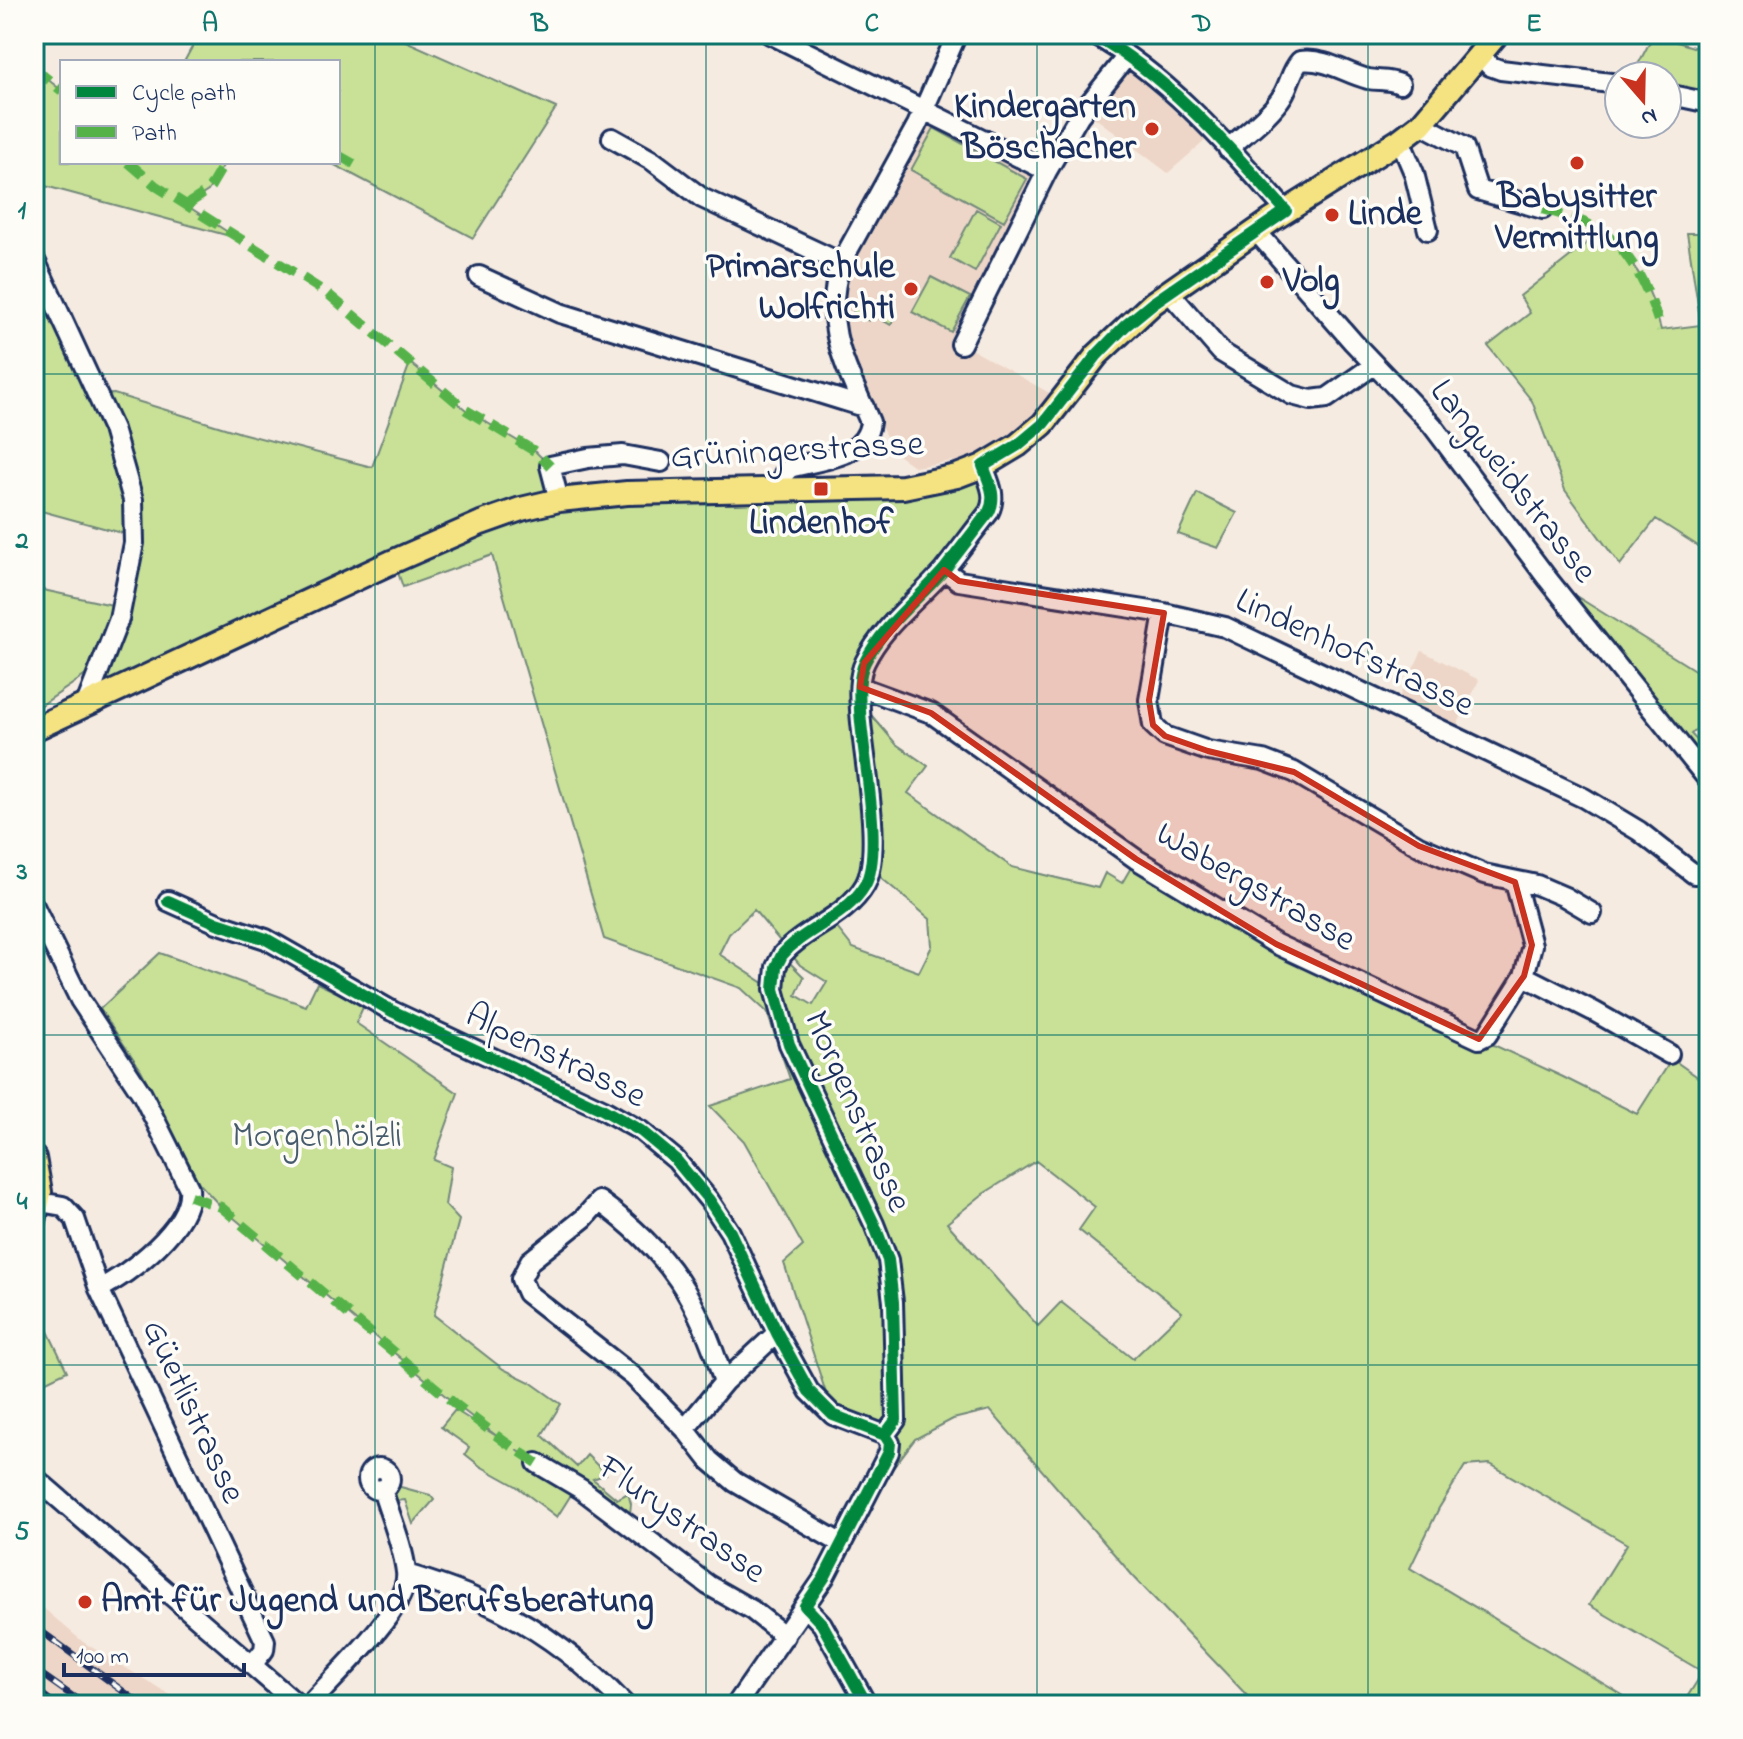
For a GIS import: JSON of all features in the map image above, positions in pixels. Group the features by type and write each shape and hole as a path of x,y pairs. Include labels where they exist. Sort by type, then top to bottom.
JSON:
{"main road":[{"path":"1468,34 1480,55"},
{"name":"Grüningerstrasse","path":"34,729 467,529 521,509 559,500 627,493 903,487 957,476 983,466 1033,433 1116,335 1169,292 1286,211 1421,124 1497,34"},
{"path":"34,1158 39,1184 37,1212"}],"street":[{"path":"770,34 1047,171"},
{"path":"780,490 784,474 790,468 850,452 868,434 870,422 839,349 833,326 834,289 841,263 917,125 957,34"},
{"path":"1093,34 1127,56 1177,96 1286,211"},
{"path":"1480,55 1490,66 1501,70 1603,82"},
{"path":"961,344 1047,171 1079,116 1127,56"},
{"path":"1228,149 1273,107 1300,61 1335,64 1369,79 1391,80 1400,84"},
{"path":"1683,97 1709,103"},
{"path":"1421,124 1464,147 1478,190 1543,209"},
{"path":"612,138 653,161 702,198 841,263"},
{"path":"1400,140 1414,173 1428,230"},
{"name":"Langweidstrasse","path":"1256,231 1374,365 1432,425 1547,578 1709,781"},
{"path":"34,258 113,429 133,500 134,543 119,619 86,704"},
{"path":"479,276 560,313 864,407"},
{"path":"1169,292 1221,352 1292,395 1311,400 1327,398 1374,365"},
{"path":"559,500 550,466 623,455 661,462"},
{"name":"Morgenstrasse","path":"736,1705 824,1578 889,1452 890,1443 885,1435 896,1420 893,1302 888,1260 789,1044 774,989 776,967 782,955 851,902 865,885 872,869 874,844 861,730 860,687 864,663 888,628 944,570 989,512 994,503 983,466"},
{"name":"Lindenhofstrasse","path":"944,570 959,581 1164,613 1225,627 1584,798 1639,831 1694,874 1709,872"},
{"path":"1164,613 1149,700 1153,725 1165,736 1208,751 1263,760 1294,772 1419,846 1484,874 1537,885 1592,913"},
{"name":"Wabergstrasse","path":"860,687 931,713 1136,859 1276,944 1479,1039 1487,1035 1524,976 1532,945 1515,882"},
{"name":"Alpenstrasse","path":"168,901 217,923 266,939 392,1011 602,1109 641,1131 676,1160 709,1200 730,1232 777,1333 809,1391 833,1415 885,1435"},
{"path":"34,906 80,1000 142,1094 189,1188 188,1204 178,1222 146,1257 118,1279 99,1289"},
{"path":"1524,976 1669,1054"},
{"path":"724,1382 698,1309 681,1280 657,1250 628,1222 599,1201 584,1218 530,1261 521,1279 527,1293 634,1377 685,1429 709,1460 735,1482 842,1544"},
{"name":"Güetlistrasse","path":"37,1212 63,1206 73,1215 99,1289 265,1641 264,1650 252,1665"},
{"path":"685,1429 724,1382 777,1333"},
{"name":"Flurystrasse","path":"537,1463 581,1489 708,1585 752,1610 785,1636"},
{"path":"34,1477 298,1705"},
{"path":"309,1705 389,1616 402,1596 407,1574 382,1489"},
{"path":"407,1574 471,1596 521,1622 584,1667 625,1705"},
{"path":"805,1606 822,1624 867,1705"}],"highlighted area":[{"path":"944,570 959,581 1164,613 1149,700 1153,725 1165,736 1208,751 1294,772 1419,846 1515,882 1532,945 1524,976 1479,1039 1276,944 1136,859 931,713 860,687 864,663"}],"shaded area":[{"name":"Kindergarten Böschacher","path":"1129,68 1206,140 1168,173 1094,117"},
{"name":"Primarschule Wolfrichti","path":"923,109 1047,171 962,344 1062,400 957,476 953,461 915,467 895,453 839,349 836,278"},
{"path":"1422,651 1479,680 1453,734 1394,707"},
{"path":"34,1600 83,1642 187,1705 34,1705"}],"green space":[{"path":"199,34 390,34 556,108 473,238 333,164 340,164 340,60 185,60"},
{"path":"1654,34 1682,34 1677,42 1709,52 1709,103 1683,97 1683,60 1640,60"},
{"path":"34,68 60,89 60,164 224,164 208,191 186,205 237,238 34,183"},
{"path":"934,128 1027,179 1004,221 911,170"},
{"path":"976,209 1001,223 975,272 950,258"},
{"path":"1601,232 1624,254 1643,280 1661,330 1701,325 1687,233 1709,233 1709,553 1656,519 1620,565 1565,490 1532,401 1488,346 1530,313 1520,296"},
{"path":"34,258 98,395 114,394 241,433 372,467 410,363 466,410 536,452 550,466 557,486 628,481 782,478 780,490 903,487 983,466 994,503 864,663 860,702 896,744 928,766 908,793 1012,867 1098,888 1105,873 1122,883 1136,859 1276,944 1637,1114 1672,1059 1709,1085 1709,1697 1704,1705 1682,1705 1703,1672 1589,1605 1627,1544 1490,1464 1465,1466 1439,1508 1410,1568 1639,1705 1256,1705 1133,1576 990,1410 953,1419 915,1439 890,1472 882,1464 890,1443 833,1415 784,1263 803,1246 744,1141 710,1106 790,1079 767,1012 741,988 604,939 492,555 403,587 394,561 86,704 97,675 129,535 34,509","holes":["872,870 930,919 932,946 919,972 853,948 830,919","754,910 800,965 827,982 813,1005 796,995 804,977 782,955 773,989 719,954 729,934","1036,1161 1095,1207 1079,1230 1182,1312 1133,1359 1061,1302 1038,1326 947,1223 983,1194"]},
{"path":"931,277 970,297 951,332 912,312"},
{"path":"861,297 896,315 891,325 873,315 869,321 853,312"},
{"path":"1197,493 1237,513 1218,548 1178,534"},
{"path":"1547,578 1709,679 1709,718 1691,734 1709,753 1709,781"},
{"path":"34,588 117,606 93,670 34,710"},
{"name":"Morgenhölzli","path":"160,953 306,1006 317,983 364,1005 356,1023 458,1093 434,1160 451,1167 445,1205 459,1220 434,1315 503,1369 530,1382 561,1404 542,1435 577,1467 587,1455 606,1474 593,1479 617,1499 628,1493 631,1504 629,1525 517,1450 574,1490 557,1517 516,1486 480,1466 465,1454 469,1447 441,1427 455,1410 498,1437 221,1207 199,1183 141,1070 100,1009"},
{"path":"34,1302 67,1371 34,1387"},
{"path":"397,1486 430,1495 434,1500 413,1524 405,1500 395,1501"}],"railway":[{"path":"34,1626 142,1705"},
{"path":"34,1669 85,1705"},
{"path":"34,1688 56,1705"}],"marked path":[{"path":"34,68 60,89"},
{"path":"340,156 354,164"},
{"path":"130,164 156,186 328,294 466,410 536,452 550,466"},
{"path":"186,205 208,191 224,164"},
{"path":"1543,209 1587,224 1613,240 1639,275 1661,330"},
{"path":"190,1196 221,1207 455,1404 537,1463"}],"cycle path":[{"path":"885,1435 896,1420 893,1302 888,1260 789,1044 774,989 776,967 782,955 847,906 865,885 870,869 872,826 859,698 863,667 881,636 944,570 989,512 992,495 983,466 1018,445 1043,424 1097,355 1125,326 1153,303 1286,211 1220,138 1172,92 1121,51 1093,34"},
{"path":"168,901 217,923 266,939 392,1011 602,1109 641,1131 676,1160 709,1200 730,1232 777,1333 809,1391 833,1415 885,1435"},
{"path":"867,1705 822,1624 805,1606 824,1578 889,1452 890,1443 885,1435"}],"place":[{"name":"Kindergarten Böschacher","path":"1152,129"},
{"name":"Babysitter Vermittlung","path":"1577,163"},
{"name":"Linde","path":"1332,215"},
{"name":"Volg","path":"1267,282"},
{"name":"Primarschule Wolfrichti","path":"911,289"},
{"name":"Lindenhof","path":"821,489"},
{"name":"Amt für Jugend und Berufsberatung","path":"85,1602"}]}
